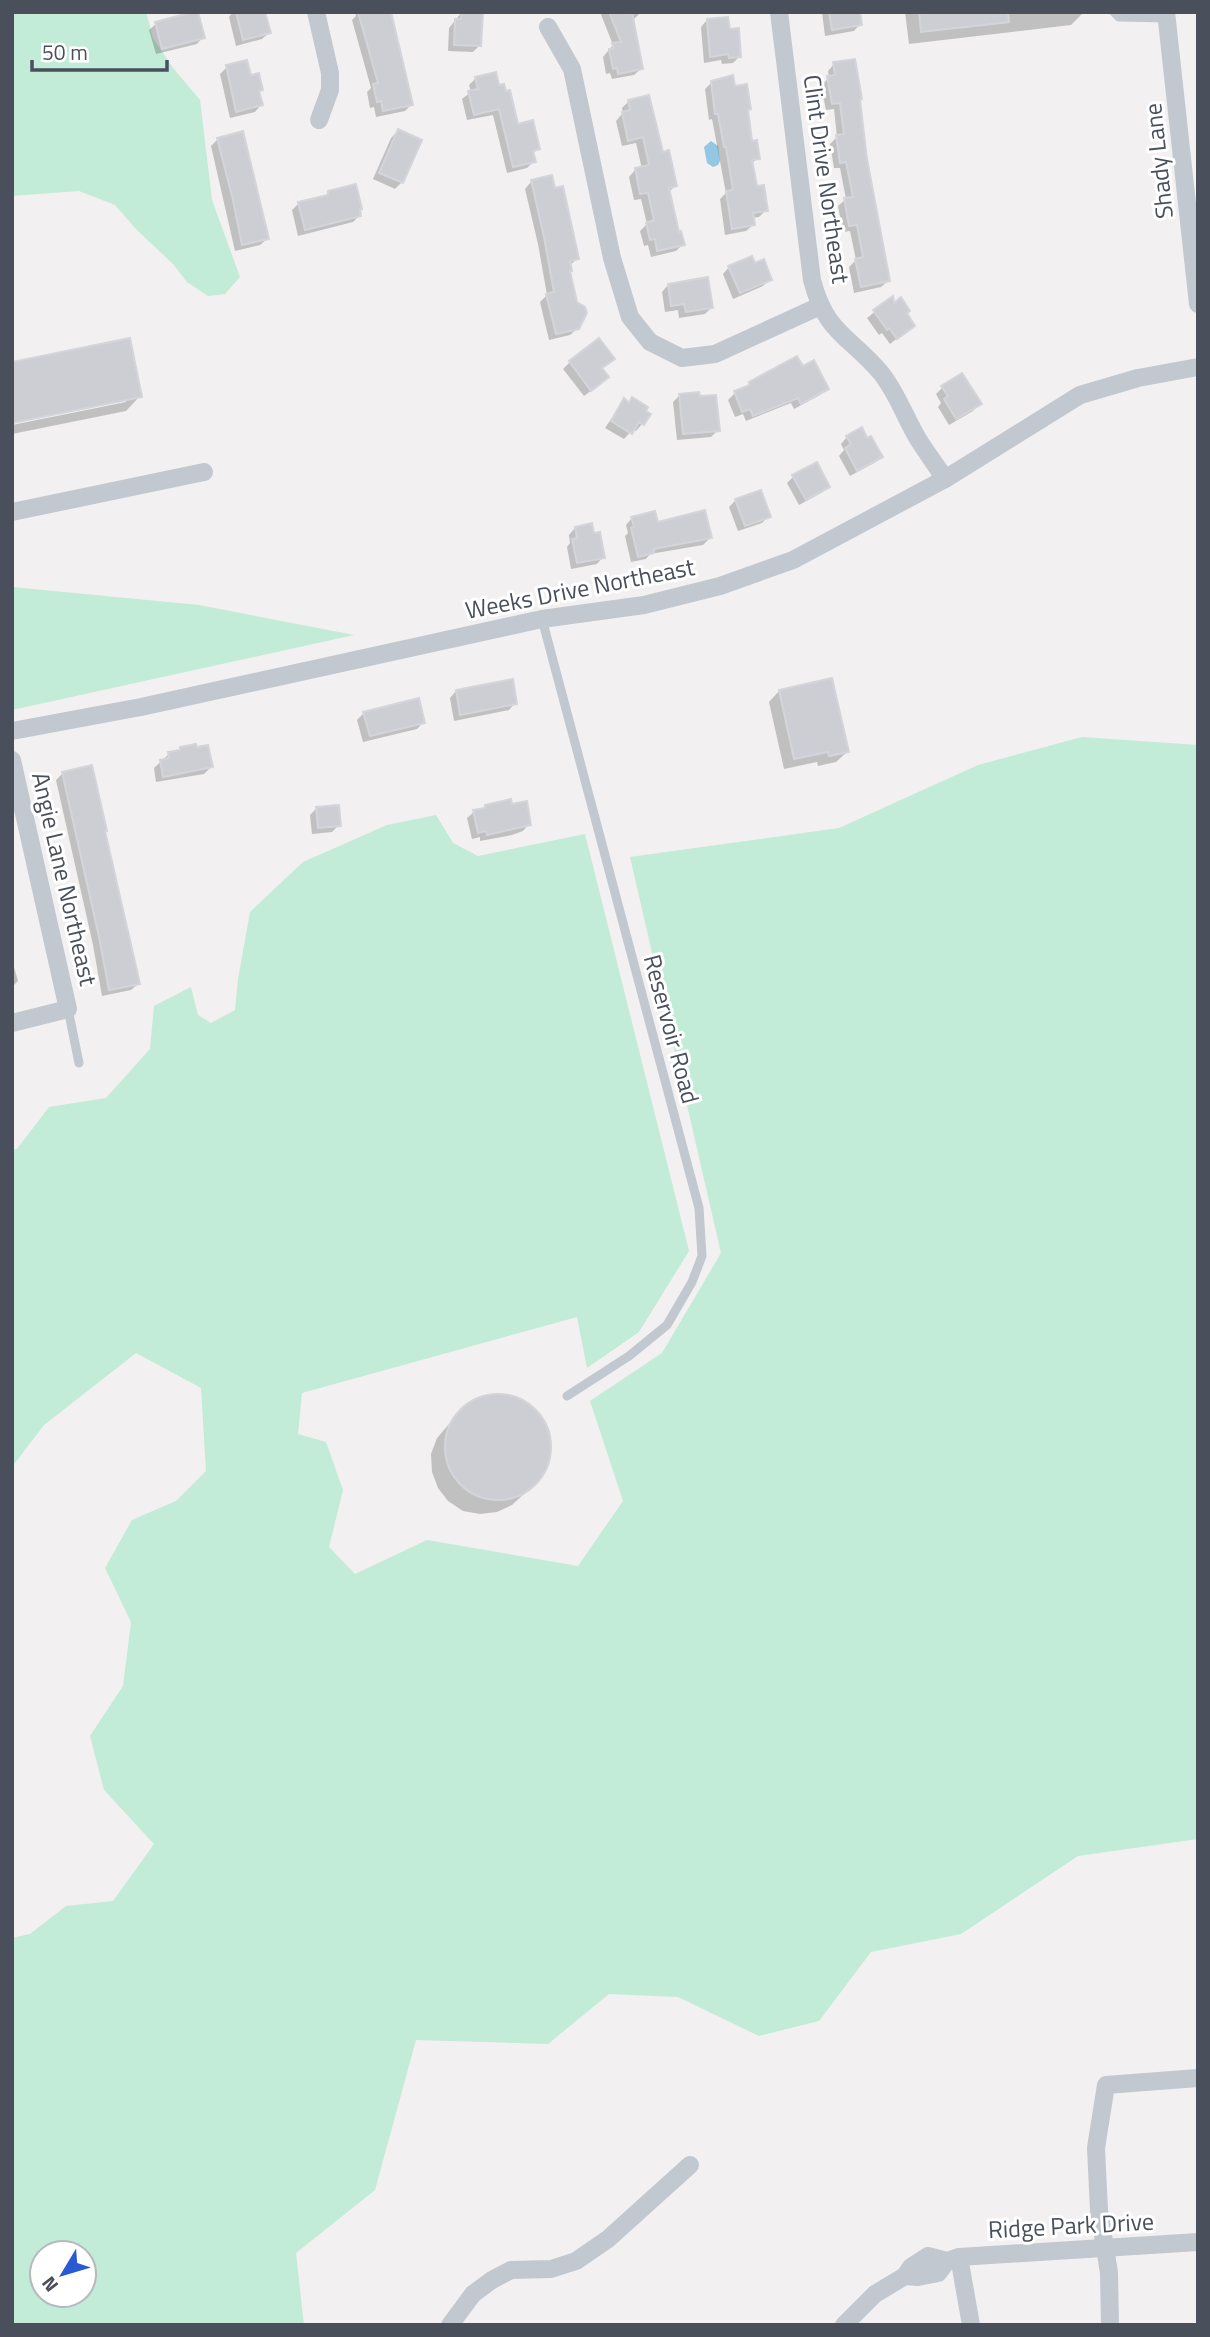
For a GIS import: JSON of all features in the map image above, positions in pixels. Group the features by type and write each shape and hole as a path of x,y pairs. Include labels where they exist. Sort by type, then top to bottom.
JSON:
{"street":[{"path":"316,12 330,73 330,90 319,120"},
{"name":"Clint Drive Northeast","path":"779,12 812,280 820,306 842,337 880,373 894,392 918,438 945,478"},
{"name":"Shady Lane","path":"1166,15 1198,304"},
{"path":"548,27 572,69 612,258 630,317 650,342 682,358 715,354 820,306"},
{"name":"Weeks Drive Northeast","path":"12,731 141,707 542,619 644,605 732,582 793,560 945,478 1080,395 1138,378 1198,367"},
{"path":"12,512 204,472"},
{"name":"Angie Lane Northeast","path":"12,760 68,1009"},
{"path":"12,1023 68,1009"},
{"path":"1110,2325 1110,2273 1099,2210 1096,2148 1106,2085 1198,2078"},
{"path":"450,2325 473,2294 510,2270 551,2269 576,2261 608,2239 690,2165"},
{"name":"Ridge Park Drive","path":"844,2325 875,2294 905,2276 911,2267 928,2256 953,2259 1198,2242"},
{"path":"953,2259 971,2325"}],"lane":[{"path":"1114,12 1119,17 1166,15"},
{"name":"Reservoir Road","path":"542,619 696,1195 702,1231 702,1256 698,1269 667,1325 629,1356 567,1396"},
{"path":"68,1009 79,1063"}],"green space":[{"path":"12,12 146,12 153,38 173,68 200,100 212,200 240,277 225,294 208,296 187,282 115,205 79,191 12,196"},
{"path":"12,587 199,605 354,635 12,710"},
{"path":"1082,737 1198,745 1198,1839 1078,1856 961,1934 871,1952 819,2021 759,2036 678,1997 609,1994 548,2044 416,2040 375,2190 296,2253 304,2325 12,2325 12,1938 30,1934 66,1906 113,1901 154,1844 104,1790 90,1736 123,1686 131,1622 105,1568 132,1520 176,1501 206,1471 201,1388 136,1353 44,1425 12,1467 12,1150 17,1149 49,1107 106,1098 150,1049 154,1006 191,987 198,1015 211,1023 235,1010 250,912 303,862 387,825 436,815 453,843 478,856 585,834 689,1251 639,1332 587,1368 577,1317 302,1393 298,1434 326,1442 343,1490 329,1547 355,1574 427,1540 578,1566 623,1501 590,1401 662,1353 721,1253 630,857 839,828 978,765"}],"water":[{"path":"711,141 718,146 720,161 713,167 707,163 704,147"}],"building":[{"path":"198,12 205,38 162,49 155,22"},
{"path":"236,12 265,12 271,33 243,40"},
{"path":"358,12 391,12 413,105 383,111 381,101 377,102 373,84 378,83"},
{"path":"462,12 483,12 481,46 454,45 455,19 461,19"},
{"path":"609,12 632,12 643,69 618,74 617,68 613,69 609,49 614,48 612,43 621,42"},
{"path":"829,12 860,12 862,25 832,30"},
{"path":"919,12 1008,12 1009,22 921,32"},
{"path":"728,17 730,29 739,28 741,57 729,58 728,54 710,57 707,19"},
{"path":"855,59 862,99 867,159 890,281 861,287 855,259 863,257 857,225 849,226 844,198 853,197 846,162 840,163 836,135 844,134 840,103 832,104 827,76 835,75 833,62"},
{"path":"247,60 251,75 259,73 263,90 259,91 263,105 236,112 226,65"},
{"path":"496,72 499,85 504,84 506,91 510,90 518,124 533,120 540,149 533,151 536,162 513,167 499,109 474,115 468,91 478,89 475,77"},
{"path":"733,75 735,86 747,84 752,141 757,140 760,159 752,160 757,186 764,185 768,211 753,213 755,225 732,229 726,191 733,190 726,147 718,114 715,114 711,81"},
{"path":"649,95 663,152 669,150 677,186 669,188 679,232 681,231 685,245 657,251 655,239 650,240 646,223 654,220 648,193 640,194 635,168 649,165 643,137 628,141 622,112 630,110 628,100"},
{"path":"398,129 422,140 403,183 379,173"},
{"path":"243,131 269,239 242,245 217,138"},
{"path":"552,175 555,188 563,186 579,259 570,261 570,271 577,302 585,307 587,313 579,329 556,334 546,294 554,292 531,180"},
{"path":"356,184 361,216 305,230 298,202 328,195 328,191"},
{"path":"752,256 755,263 764,259 772,280 740,293 728,266"},
{"path":"708,277 713,308 686,312 684,304 671,306 668,284"},
{"path":"893,296 894,303 901,297 915,326 897,339 873,310"},
{"path":"130,338 142,397 12,423 12,362"},
{"path":"599,338 615,359 602,368 609,377 591,391 569,361"},
{"path":"797,356 803,366 814,360 829,389 801,404 798,398 753,416 750,409 742,412 734,391 750,385 749,382"},
{"path":"962,373 982,404 956,419 944,399 948,396 941,386"},
{"path":"699,392 700,396 716,395 720,431 683,434 679,394"},
{"path":"632,397 648,407 646,411 651,414 644,425 639,422 632,434 611,421 624,398 629,403"},
{"path":"862,427 867,438 871,436 883,457 857,471 845,448 851,444 846,436"},
{"path":"817,462 830,487 806,500 792,475"},
{"path":"761,490 771,517 745,526 735,499"},
{"path":"705,510 712,538 654,549 654,553 638,557 631,517 655,511 658,522"},
{"path":"592,523 594,533 600,532 605,558 577,563 572,539 577,538 575,527"},
{"path":"832,678 849,752 829,756 828,752 794,759 779,690"},
{"path":"513,679 517,704 460,715 456,690"},
{"path":"419,698 425,723 370,736 363,712"},
{"path":"196,744 197,747 208,745 213,767 163,777 160,760 169,758 168,752"},
{"path":"92,765 140,984 109,990 62,772"},
{"path":"511,799 512,804 527,801 531,825 487,835 486,831 478,833 473,810"},
{"path":"339,805 341,826 318,828 316,807"},
{"path":"498,1394 518,1398 536,1409 547,1427 551,1447 547,1467 536,1485 518,1496 498,1500 478,1496 460,1485 449,1467 445,1447 449,1427 460,1409 478,1398"}]}
